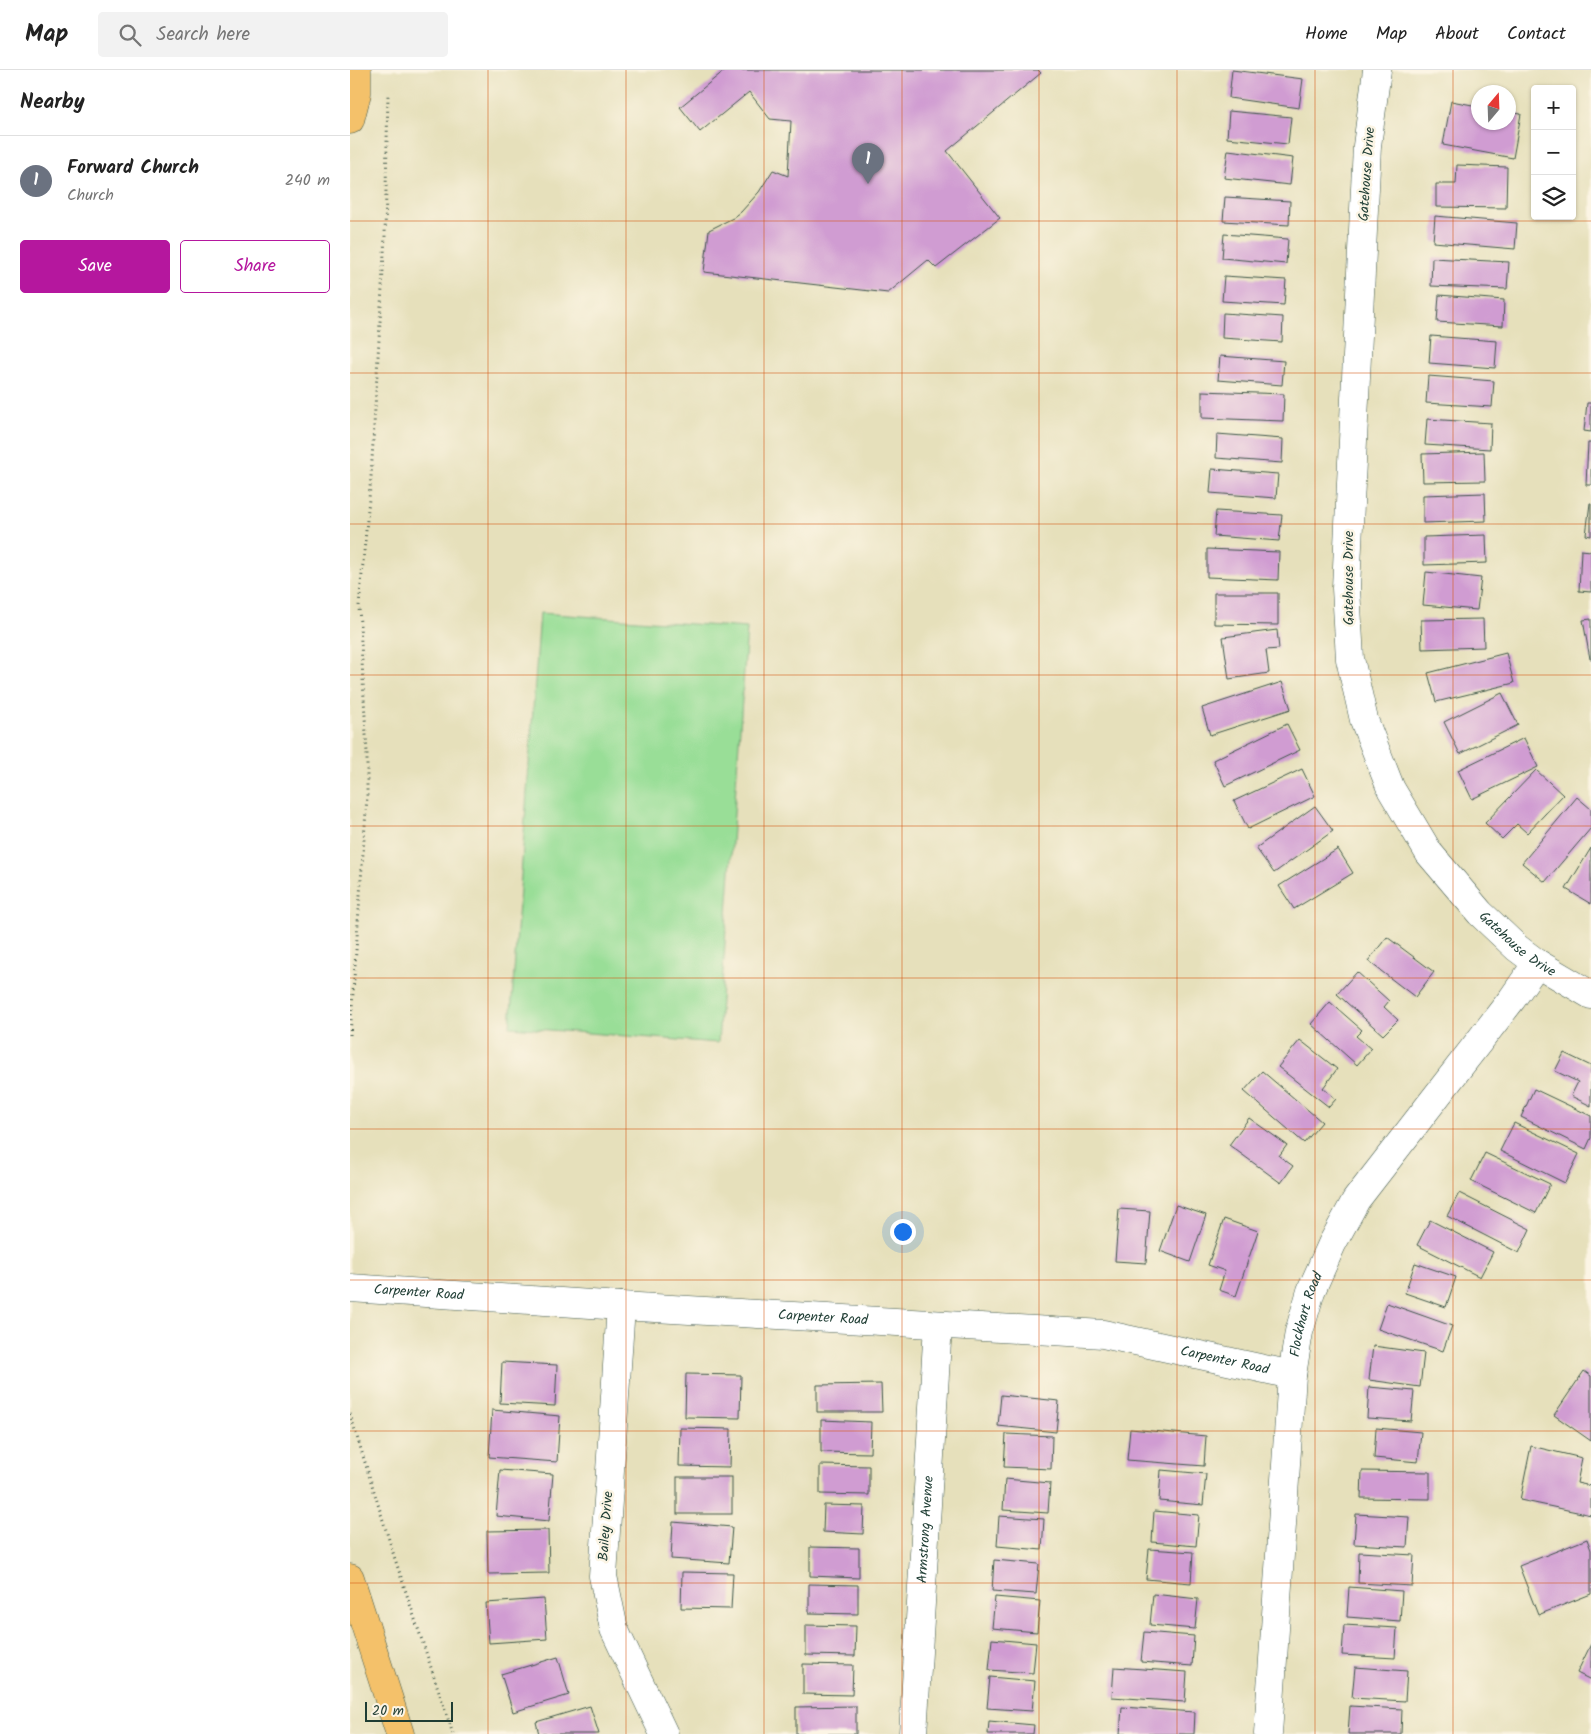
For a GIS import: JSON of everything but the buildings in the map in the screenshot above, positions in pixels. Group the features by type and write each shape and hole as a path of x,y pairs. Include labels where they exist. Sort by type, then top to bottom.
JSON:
{"main road":[{"path":"350,120 357,93 358,70"},
{"path":"350,1578 400,1734"}],"street":[{"name":"Gatehouse Drive","path":"1377,70 1367,146 1346,578 1350,659 1364,720 1390,789 1429,853 1480,912 1517,948 1537,963 1591,995"},
{"name":"Flockhart Road","path":"1268,1734 1292,1375 1299,1332 1311,1291 1332,1244 1356,1200 1512,999 1537,963"},
{"name":"Carpenter Road","path":"350,1288 1103,1334 1292,1375"},
{"name":"Bailey Drive","path":"621,1306 603,1576 614,1629 664,1734"},
{"name":"Armstrong Avenue","path":"913,1734 938,1325"}],"path":[{"path":"350,1035 367,797 367,753 360,599 371,468 385,236 388,90"},
{"path":"350,1414 395,1559 453,1734"}],"green space":[{"path":"540,613 747,628 718,1043 510,1027"}],"place":[{"name":"Forward Church","path":"868,184"}]}
